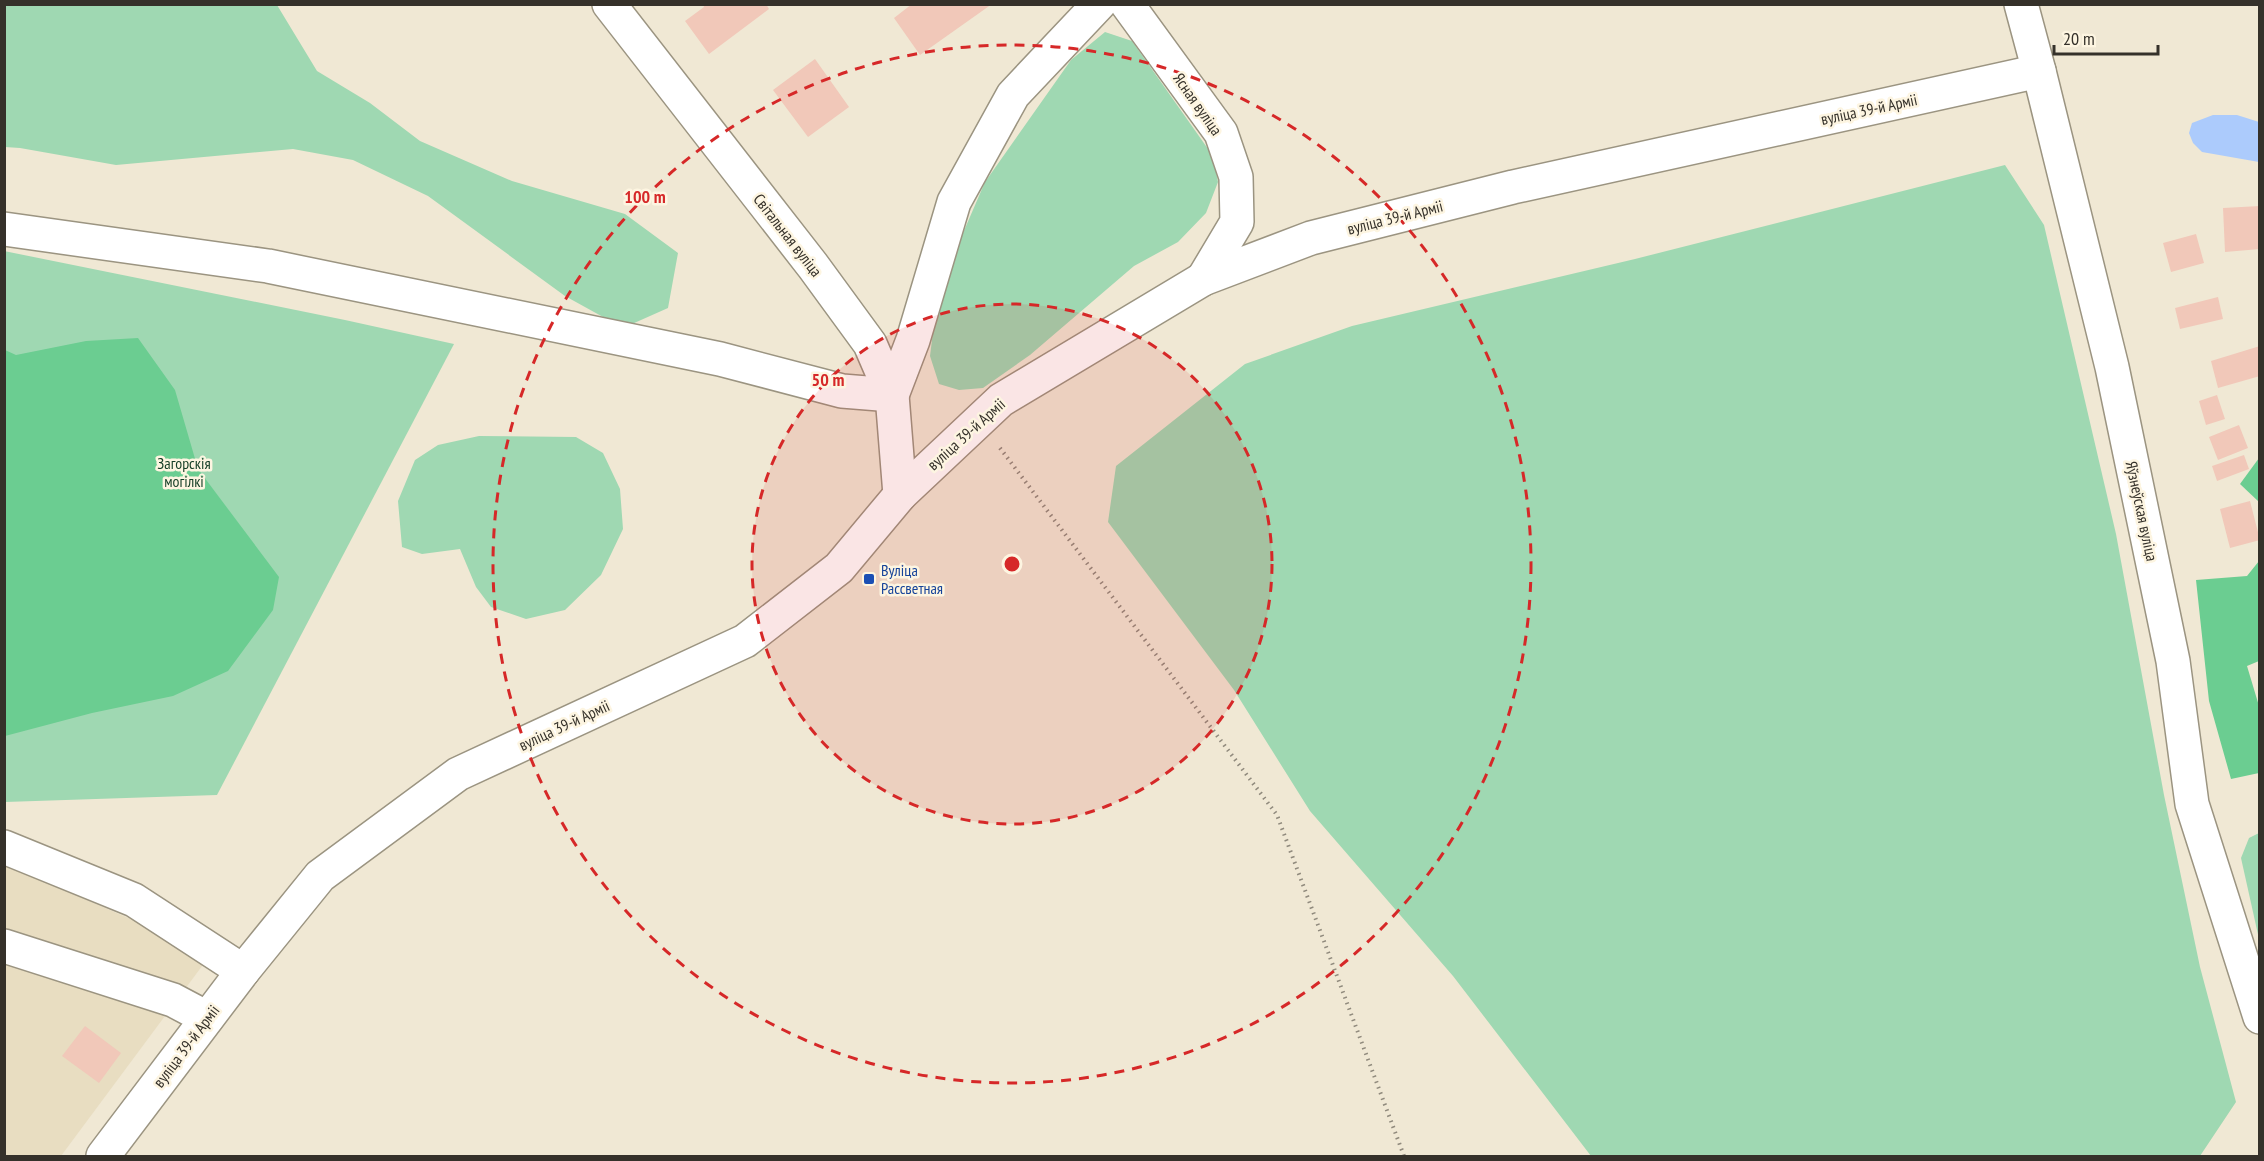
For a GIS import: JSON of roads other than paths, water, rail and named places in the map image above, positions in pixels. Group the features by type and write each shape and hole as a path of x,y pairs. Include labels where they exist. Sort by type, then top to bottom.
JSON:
{"street":[{"name":"Світальная вуліца","path":"609,4 806,257 870,344 892,395 900,495"},
{"path":"4,229 268,266 720,359 842,391 892,395 913,340 954,202 1013,95 1099,4"},
{"name":"Ясная вуліца","path":"1127,4 1221,133 1236,177 1237,222 1203,279"},
{"name":"Яўзнеўская вуліца","path":"2021,4 2120,401 2173,661 2192,804 2259,1017"},
{"name":"вуліца 39-й Арміі","path":"103,1156 243,971 320,876 458,774 745,641 839,568 900,495 1001,400 1203,279 1311,238 1513,187 2039,71"},
{"path":"4,847 134,900 243,971"},
{"path":"4,946 173,1000 207,1018"}],"water":[{"path":"2213,115 2237,115 2259,122 2259,162 2202,152 2193,143 2189,133 2192,123"}],"place":[{"name":"Вуліца Рассветная","path":"869,579"}],"park label":[{"name":"Загорскія могілкі","path":"184,472"}]}
